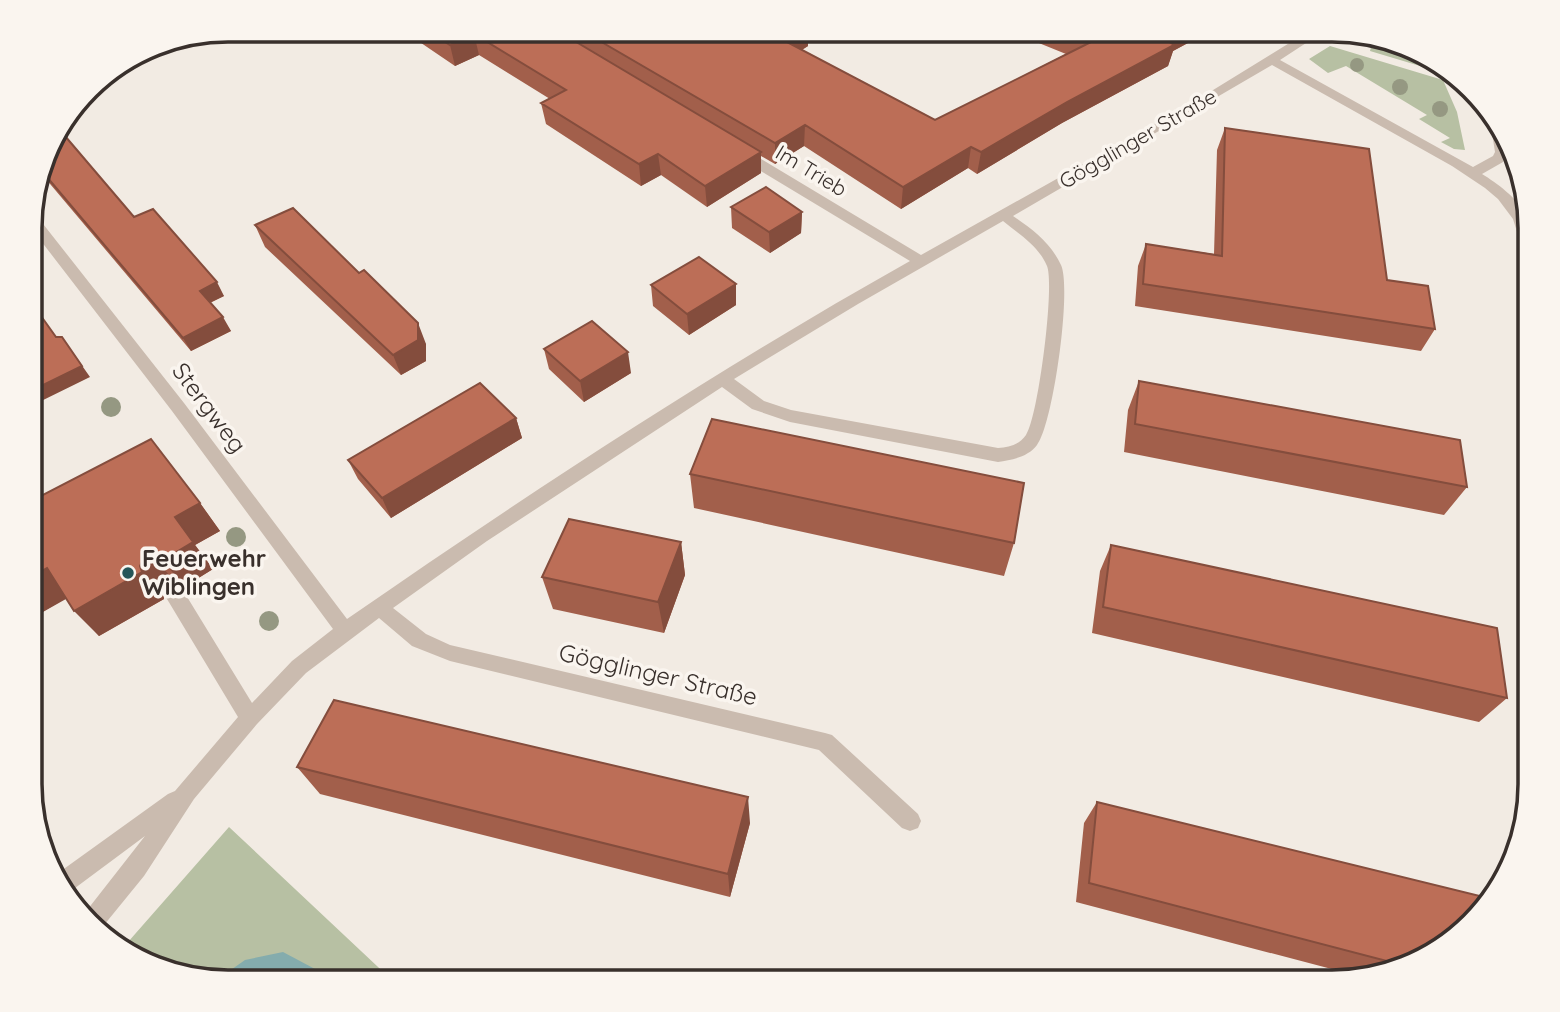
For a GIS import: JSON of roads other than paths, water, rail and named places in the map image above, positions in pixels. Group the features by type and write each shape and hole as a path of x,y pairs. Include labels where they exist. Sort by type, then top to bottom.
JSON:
{"street":[{"name":"Gögglinger Straße","path":"97,916 136,868 187,792 250,718 299,667 379,606 722,379 920,261 1301,42"},
{"path":"1272,61 1473,173 1513,207 1518,216"},
{"name":"Im Trieb","path":"729,146 920,261"},
{"path":"1473,173 1500,156 1501,151"},
{"path":"722,379 758,405 790,416 981,453 1014,453 1026,447 1035,438 1039,426 1057,310 1058,280 1054,266 1040,242 1003,215"},
{"name":"Stergweg","path":"42,232 178,407 345,631"},
{"path":"174,593 250,718"},
{"name":"Gögglinger Straße","path":"379,606 409,636 420,643 450,653 825,741 910,821"},
{"name":"Gögglinger Straße","path":"68,879 187,792"}],"water":[{"path":"283,952 315,970 231,970 245,960"}],"place":[{"name":"Feuerwehr Wiblingen","path":"128,573"}]}
